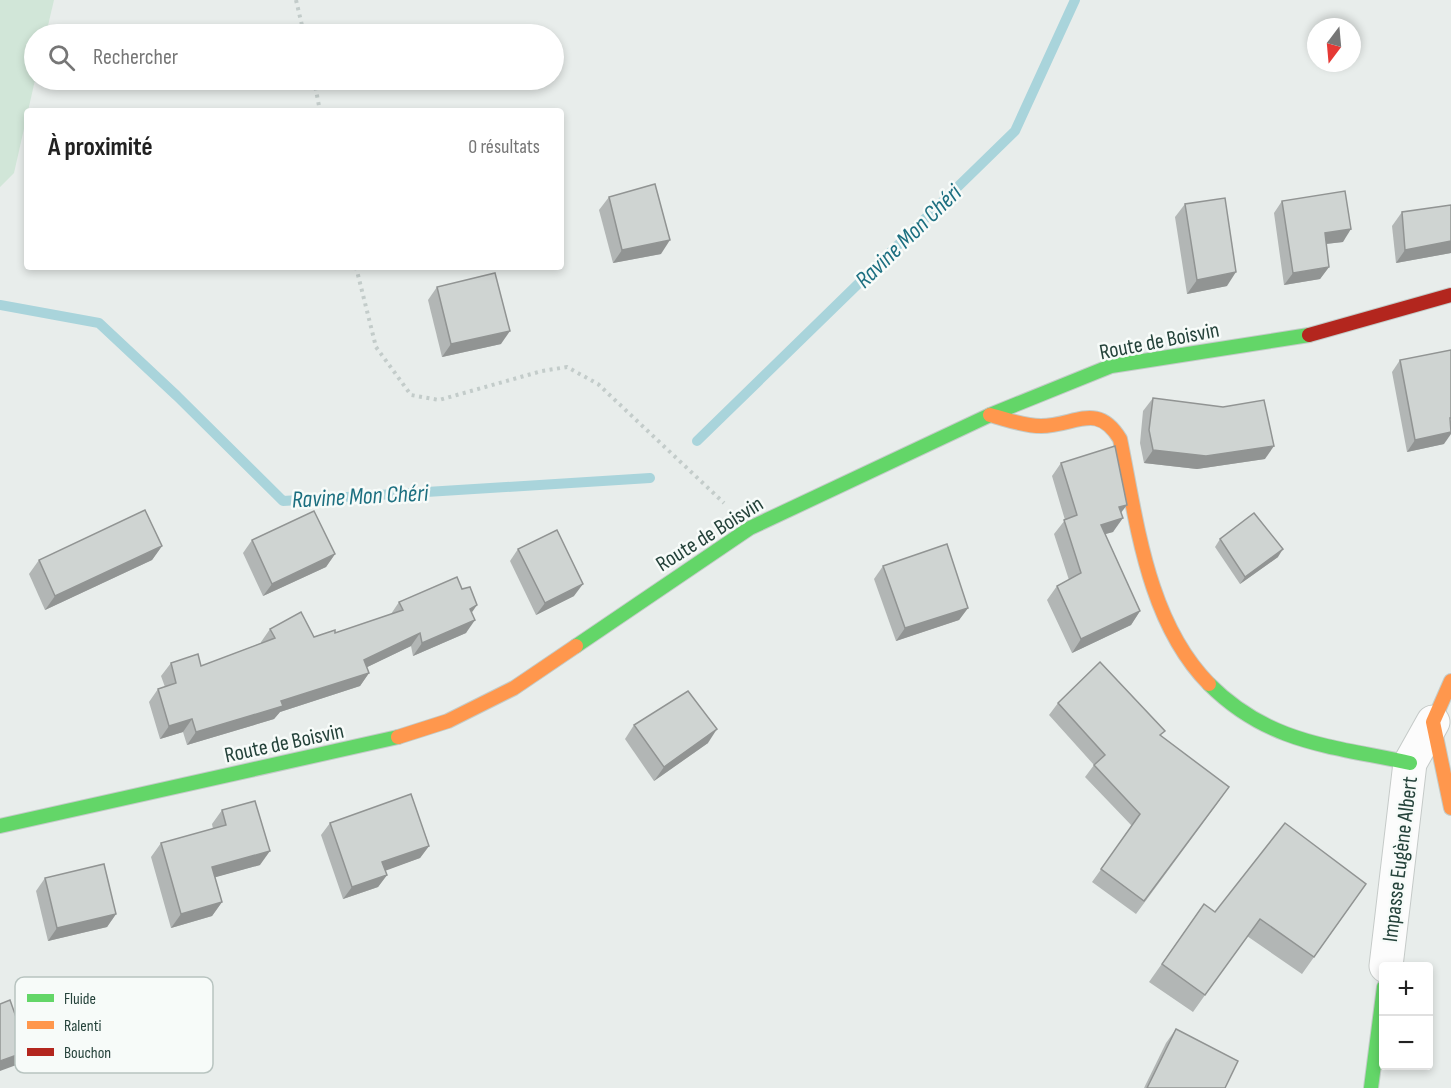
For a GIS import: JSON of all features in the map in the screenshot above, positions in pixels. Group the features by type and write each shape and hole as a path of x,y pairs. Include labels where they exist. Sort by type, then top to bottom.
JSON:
{"main road":[{"name":"Route de Boisvin","path":"0,826 386,741 448,721 514,688 750,528 990,415 1111,366 1323,333 1451,296"},
{"path":"990,415 1042,426 1082,418 1100,418 1115,427 1120,439 1152,587 1169,630 1191,662 1228,704 1267,727 1302,739 1410,763"},
{"path":"1451,681 1433,722 1451,808"},
{"path":"1371,1088 1380,1016"}],"street":[{"name":"Impasse Eugène Albert","path":"1386,962 1410,763 1433,722"}],"path":[{"path":"296,0 302,24"},
{"path":"316,90 319,108"},
{"path":"357,270 376,347 411,395 439,400 542,371 567,367 598,384 750,528"}],"green space":[{"path":"0,0 54,0 48,24 24,24 24,90 33,90 29,108 24,108 24,129 14,173 0,187"}],"building":[{"path":"655,184 670,240 622,250 609,197"},
{"path":"1345,191 1351,229 1325,233 1329,267 1293,273 1282,201"},
{"path":"1225,198 1236,272 1197,280 1185,204"},
{"path":"1451,205 1451,241 1405,250 1402,212"},
{"path":"495,273 510,331 451,344 437,287"},
{"path":"1451,350 1451,432 1415,440 1400,360"},
{"path":"1153,398 1223,407 1264,400 1274,446 1206,456 1153,450 1149,430"},
{"path":"1115,446 1127,505 1119,507 1123,518 1101,525 1140,611 1081,639 1057,586 1081,573 1064,520 1077,515 1061,463"},
{"path":"145,510 162,546 55,596 39,560"},
{"path":"314,511 335,554 272,584 252,540"},
{"path":"1254,513 1283,549 1245,577 1220,539"},
{"path":"557,530 583,584 545,603 518,549"},
{"path":"947,544 968,608 905,628 883,566"},
{"path":"457,577 462,589 470,587 477,605 470,609 475,620 422,643 420,633 364,660 369,673 281,701 283,706 196,732 192,719 169,726 158,689 176,683 171,663 198,654 201,666 275,638 270,629 301,612 314,637 335,630 335,633 403,610 399,602"},
{"path":"1100,662 1165,731 1160,735 1229,787 1144,901 1101,869 1140,814 1094,765 1105,755 1058,703"},
{"path":"688,691 717,729 664,767 634,725"},
{"path":"411,794 429,846 382,862 387,875 352,887 330,823"},
{"path":"255,801 270,851 212,867 222,902 181,914 161,843 226,825 222,810"},
{"path":"1285,823 1366,884 1314,957 1260,919 1205,995 1162,964 1204,904 1215,912"},
{"path":"104,864 116,914 57,928 45,878"},
{"path":"10,1000 15,1014 15,1056 0,1061 0,1004"},
{"path":"1176,1029 1238,1061 1225,1088 1147,1088"}],"waterway":[{"name":"Ravine Mon Chéri","path":"697,441 1015,131 1075,0"},
{"name":"Ravine Mon Chéri","path":"0,305 99,323 283,501 650,478"}],"traffic: fast":[{"path":"576,646 750,528 990,415 1111,366 1309,335"},
{"path":"1209,684 1232,704 1278,731 1303,740 1410,763"},
{"path":"0,826 398,737"},
{"path":"1371,1088 1380,1016"}],"traffic: slow":[{"path":"990,415 1034,426 1094,418 1103,421 1120,439 1139,536 1158,601 1171,631 1188,659 1209,684"},
{"path":"398,737 448,721 514,688 576,646"},
{"path":"1451,681 1433,722 1451,808"}],"traffic: jam":[{"path":"1309,335 1451,295"}]}
